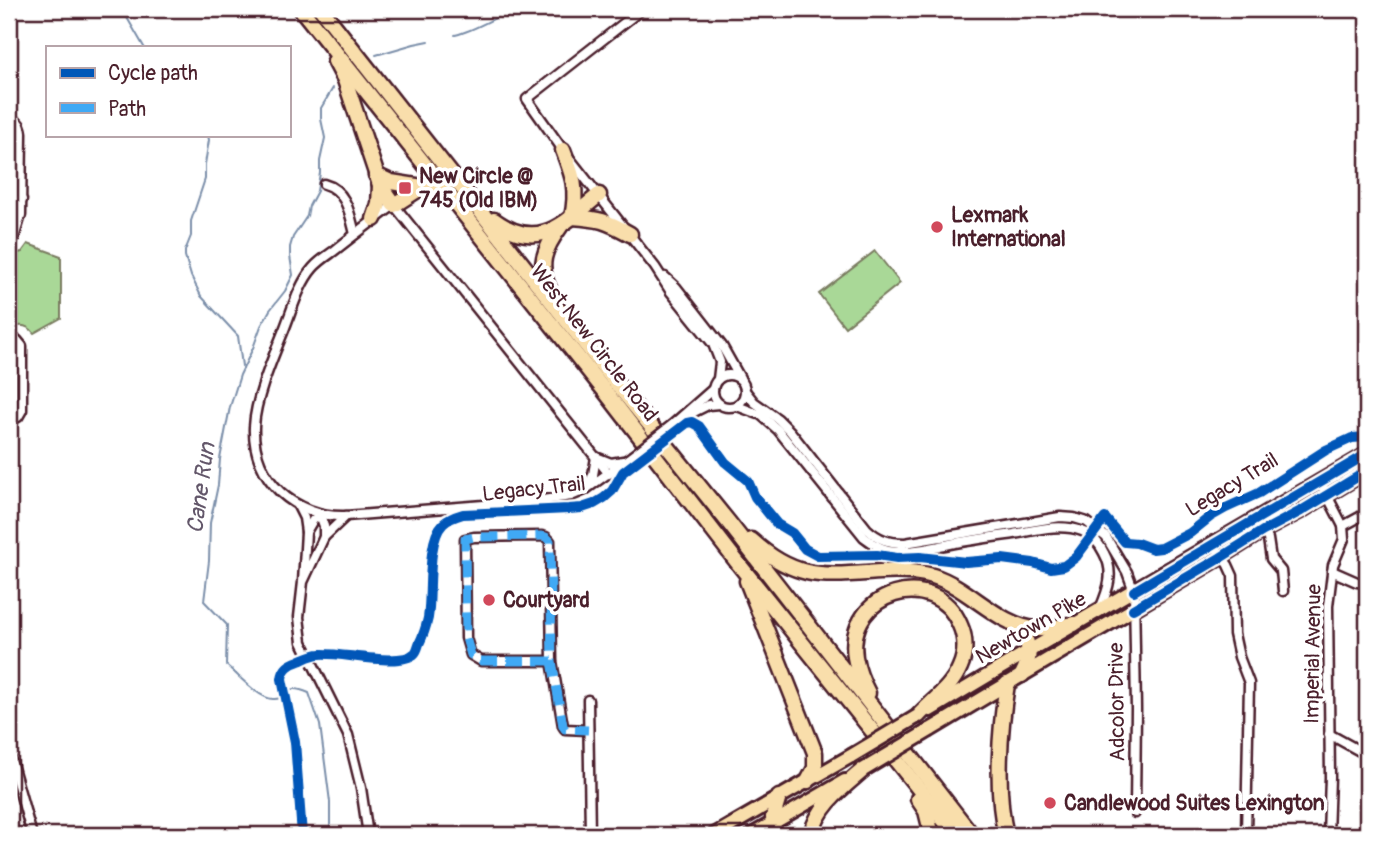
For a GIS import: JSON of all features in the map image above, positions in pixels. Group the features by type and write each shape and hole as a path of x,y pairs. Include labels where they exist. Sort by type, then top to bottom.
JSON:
{"highway":[{"name":"West New Circle Road","path":"301,9 956,835"},
{"name":"West New Circle Road","path":"321,9 729,523 972,835"},
{"path":"319,32 345,80 378,180 394,205 422,187"},
{"path":"558,309 545,282 543,264 545,250 567,221 575,205 573,177 563,150"},
{"path":"378,180 429,188 457,203"},
{"path":"374,219 379,204 378,180"},
{"path":"481,210 507,229 520,234 533,234 547,232 567,221 599,195"},
{"path":"567,221 598,219 630,234"},
{"path":"533,234 545,250"},
{"path":"729,523 774,558 807,573 833,575 909,572 944,580 1012,623 1025,635 1028,651 1027,667 1023,675"},
{"path":"741,567 815,752 815,768 808,781"},
{"path":"883,722 858,669 855,636 864,614 872,606 881,599 905,592 932,596 943,603 959,622 965,645 961,666 949,686 918,716"},
{"path":"1012,623 1037,629 1074,624"},
{"path":"1006,835 1001,783 1002,723 1007,684"},
{"path":"895,758 926,811 932,835"},
{"path":"811,835 825,806 863,771"},
{"path":"773,829 779,797"}],"main road":[{"name":"Newtown Pike","path":"752,835 773,829 930,730 1223,557 1260,525 1320,482 1367,454"},
{"name":"Newtown Pike","path":"714,835 1214,545 1327,494 1367,471"}],"street":[{"path":"609,474 394,205 314,267 303,283 276,350 255,419 254,440 262,466 281,493 299,506 320,515 346,516 571,496 609,474 713,389 718,379 720,362 713,344 563,150 527,99 642,9"},
{"path":"9,119 18,122 21,127 22,200 20,224 15,238"},
{"path":"324,184 332,186 347,204 355,234"},
{"path":"9,201 22,200"},
{"path":"655,267 676,287 716,336 754,402 790,431 867,529 879,538 905,543 1060,517 1074,518 1087,522 1106,537 1134,591"},
{"path":"9,339 22,346 22,410 18,417 9,420"},
{"path":"718,379 731,374 740,378"},
{"path":"713,389 715,400 719,404 728,408 737,406 753,411 769,421 864,537 884,549 918,550 1040,528 1070,528 1083,532 1098,542 1110,570 1109,587 1098,611"},
{"path":"737,406 746,392"},
{"path":"672,425 698,409 719,404"},
{"path":"596,457 617,463 632,456"},
{"path":"585,490 593,475 596,457"},
{"path":"1320,482 1343,526 1367,513"},
{"path":"299,506 306,532 299,617 302,642 348,734 361,788 368,835"},
{"path":"306,532 313,520 320,515"},
{"path":"320,515 324,537"},
{"path":"303,582 324,537 346,516"},
{"path":"1260,525 1269,542 1271,559 1281,572 1283,591"},
{"name":"Imperial Avenue","path":"1328,835 1328,606 1332,571 1343,539 1343,526"},
{"path":"552,661 481,661 471,654 466,638 465,539 542,536 550,541 552,661 563,726 565,729 588,730"},
{"path":"1214,545 1232,573 1234,634 1249,683 1246,835"},
{"path":"1332,571 1357,582 1367,583"},
{"name":"Adcolor Drive","path":"1134,591 1135,813"},
{"path":"588,699 590,835"},
{"path":"1329,734 1367,755"},
{"path":"9,753 32,835"}],"green space":[{"path":"28,244 61,256 61,318 34,333 22,326 9,330 9,281 13,254 22,252"},
{"path":"875,251 900,283 845,327 819,294"}],"waterway":[{"path":"122,9 143,46"},
{"name":"Cane Run","path":"455,35 514,9"},
{"name":"Cane Run","path":"376,55 429,41"},
{"name":"Cane Run","path":"330,835 330,802 320,725 309,693 294,689 278,699 273,699 261,695 248,685 226,665 227,625 204,601 210,523 230,407 261,326 293,275 290,247 317,191 325,138 321,108 333,88"},
{"path":"208,136 205,179 191,221 191,236 185,256 201,296 238,336 242,366"}],"marked path":[{"path":"552,661 481,661 471,655 466,638 465,539 542,536 550,541 552,661 563,726 565,729 588,730"}],"cycle path":[{"name":"Legacy Trail","path":"302,835 295,742 282,679 288,667 317,654 397,659 415,653 428,618 434,542 445,522 463,514 569,509 594,504 612,491 623,472 687,423 692,422 699,426 725,462 748,481 755,497 777,524 792,533 805,549 818,556 877,555 966,562 1002,559 1051,568 1064,566 1076,557 1105,518 1125,542 1153,549 1161,548 1190,533 1226,508 1259,493 1326,450 1352,438 1367,437"},
{"path":"1134,591 1367,454"},
{"path":"1133,609 1367,471"}],"place":[{"name":"New Circle @ 745 (Old IBM)","path":"405,188"},
{"name":"Lexmark International","path":"937,227"},
{"name":"Courtyard","path":"489,600"},
{"name":"Candlewood Suites Lexington","path":"1050,803"}]}
